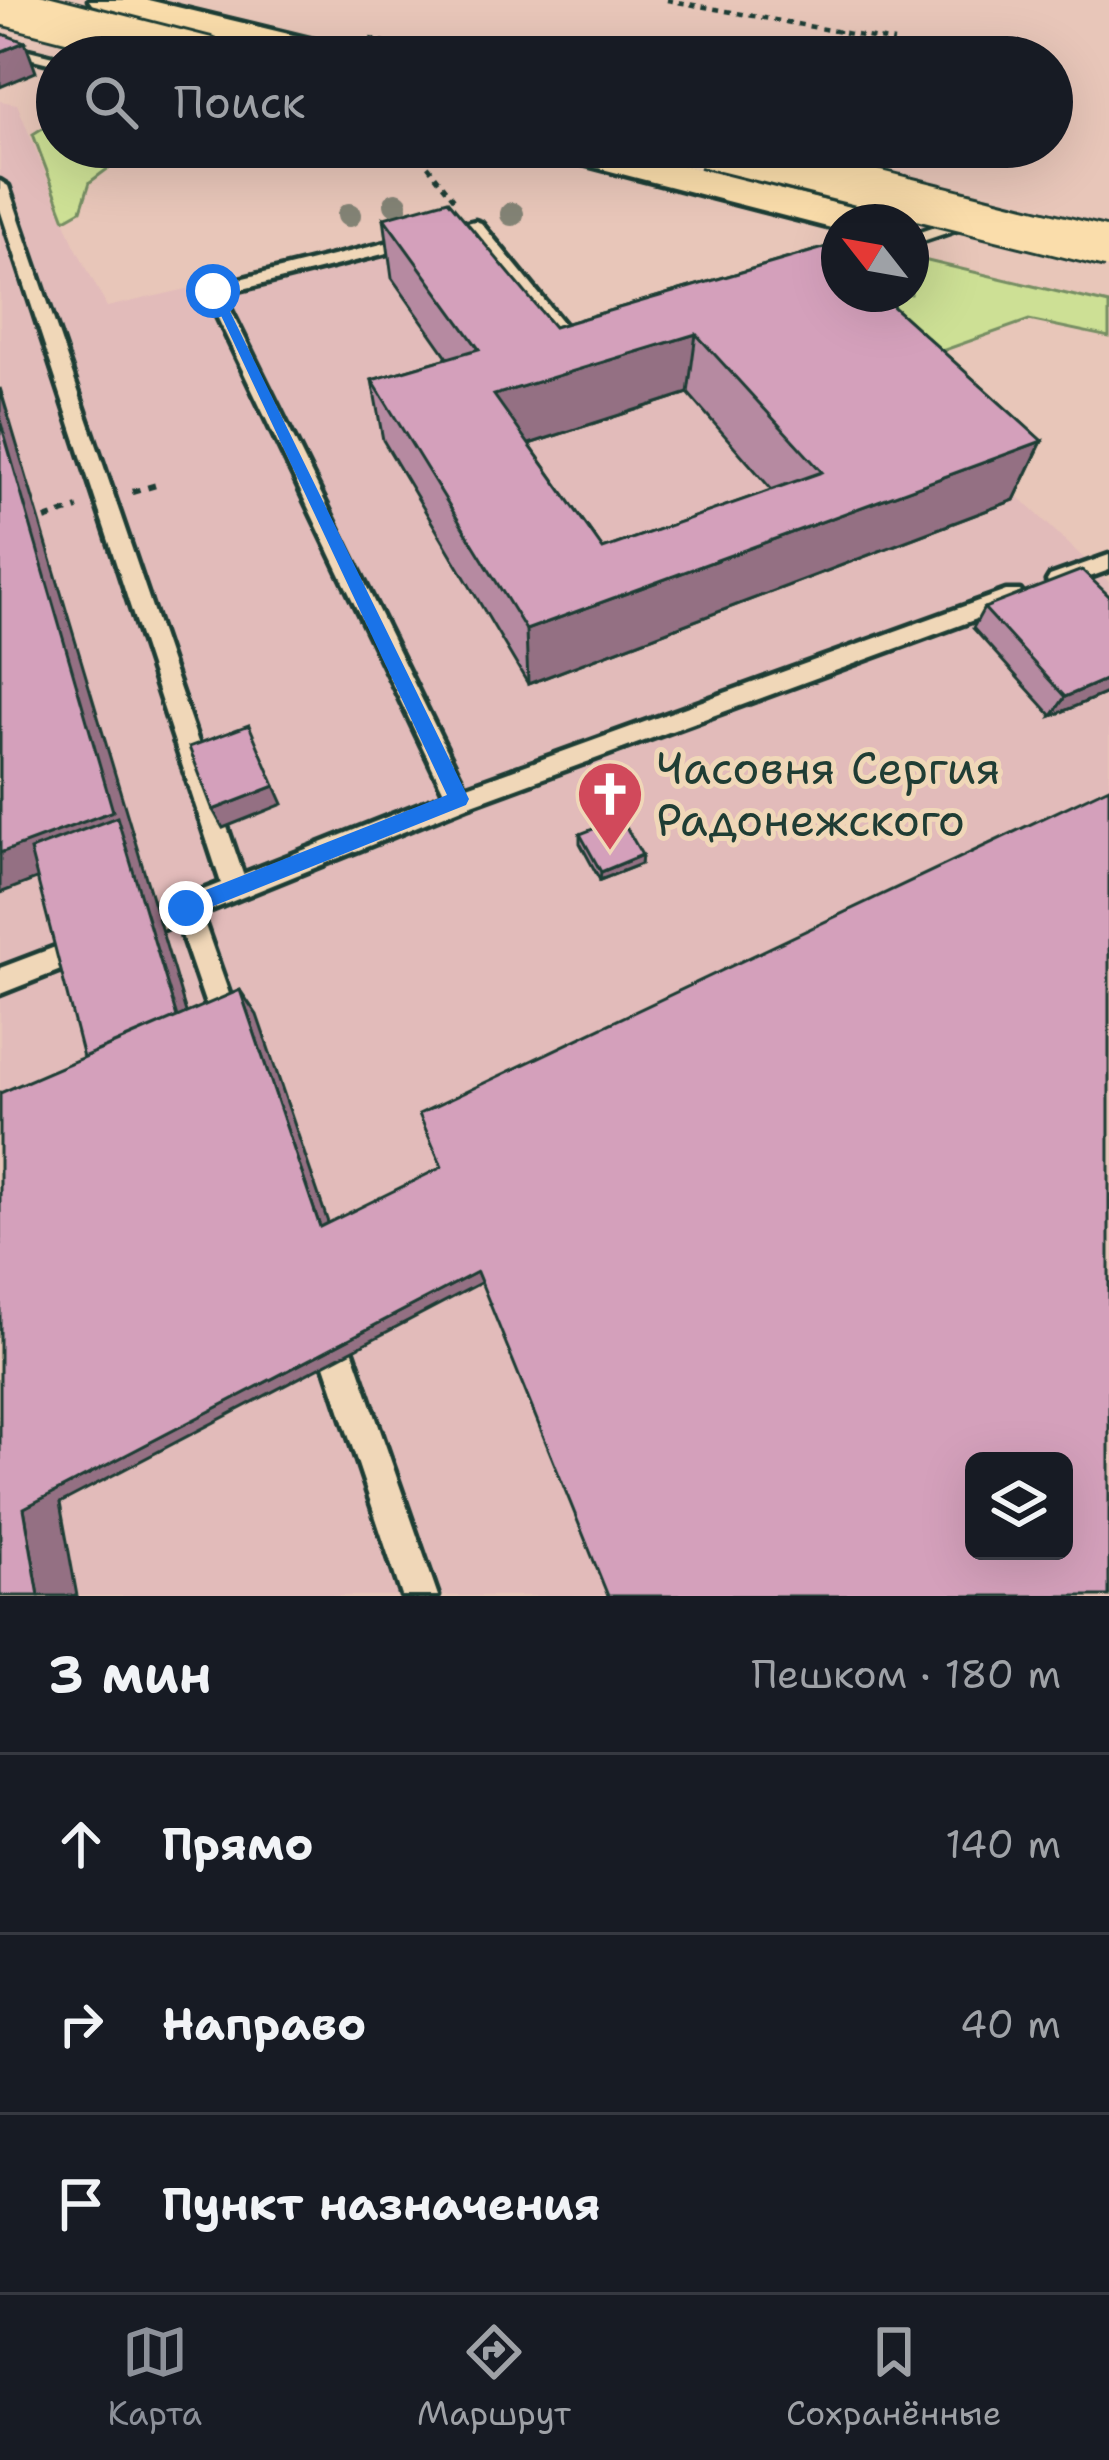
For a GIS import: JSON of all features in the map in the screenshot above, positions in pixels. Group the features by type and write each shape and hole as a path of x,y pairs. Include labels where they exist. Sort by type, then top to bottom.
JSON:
{"main road":[{"path":"92,0 232,36"},
{"path":"106,0 253,36"},
{"path":"0,4 125,36"},
{"path":"645,168 821,212"},
{"path":"738,168 1109,267"},
{"path":"788,168 1109,248"},
{"path":"929,242 1109,287"}],"lane":[{"path":"119,36 153,16"},
{"path":"0,46 36,55"},
{"path":"0,187 236,888"},
{"path":"929,233 956,225"},
{"path":"459,799 213,291 475,226 576,350 598,343"},
{"path":"0,981 459,799 1109,562"},
{"path":"186,908 238,1063"},
{"path":"322,1307 420,1596"}],"path":[{"path":"667,0 866,36"},
{"path":"838,30 838,36"},
{"path":"429,168 475,226"}],"shaded area":[{"path":"0,101 17,104 36,151 36,168 43,168 74,244 107,307 483,222 552,320 626,323 795,285 1109,582 1109,1596 0,1596"}],"green space":[{"path":"46,168 109,168 90,182 81,210 65,219"},
{"path":"929,261 1109,304 1109,337 1029,320 908,363 847,312 929,312"}],"building":[{"path":"0,33 25,42 0,52"},
{"path":"448,200 554,327 821,249 821,312 899,312 1042,441 526,630 372,380 479,349 384,218","holes":["696,334 822,472 603,549 494,395"]},
{"path":"0,420 113,811 0,853"},
{"path":"1082,570 1109,596 1109,678 1065,697 984,608"},
{"path":"249,725 275,786 213,810 189,747"},
{"path":"1109,787 1109,1596 608,1596 477,1272 24,1508 39,1596 0,1596 0,1093 240,990 320,1227 442,1167 419,1114"},
{"path":"117,817 177,1017 83,1057 30,850"},
{"name":"Часовня Сергия Радонежского","path":"621,818 642,855 601,872 580,834"}],"place":[{"name":"Часовня Сергия Радонежского","path":"610,853"}],"route":[{"path":"186,908 459,799 213,291"}]}
